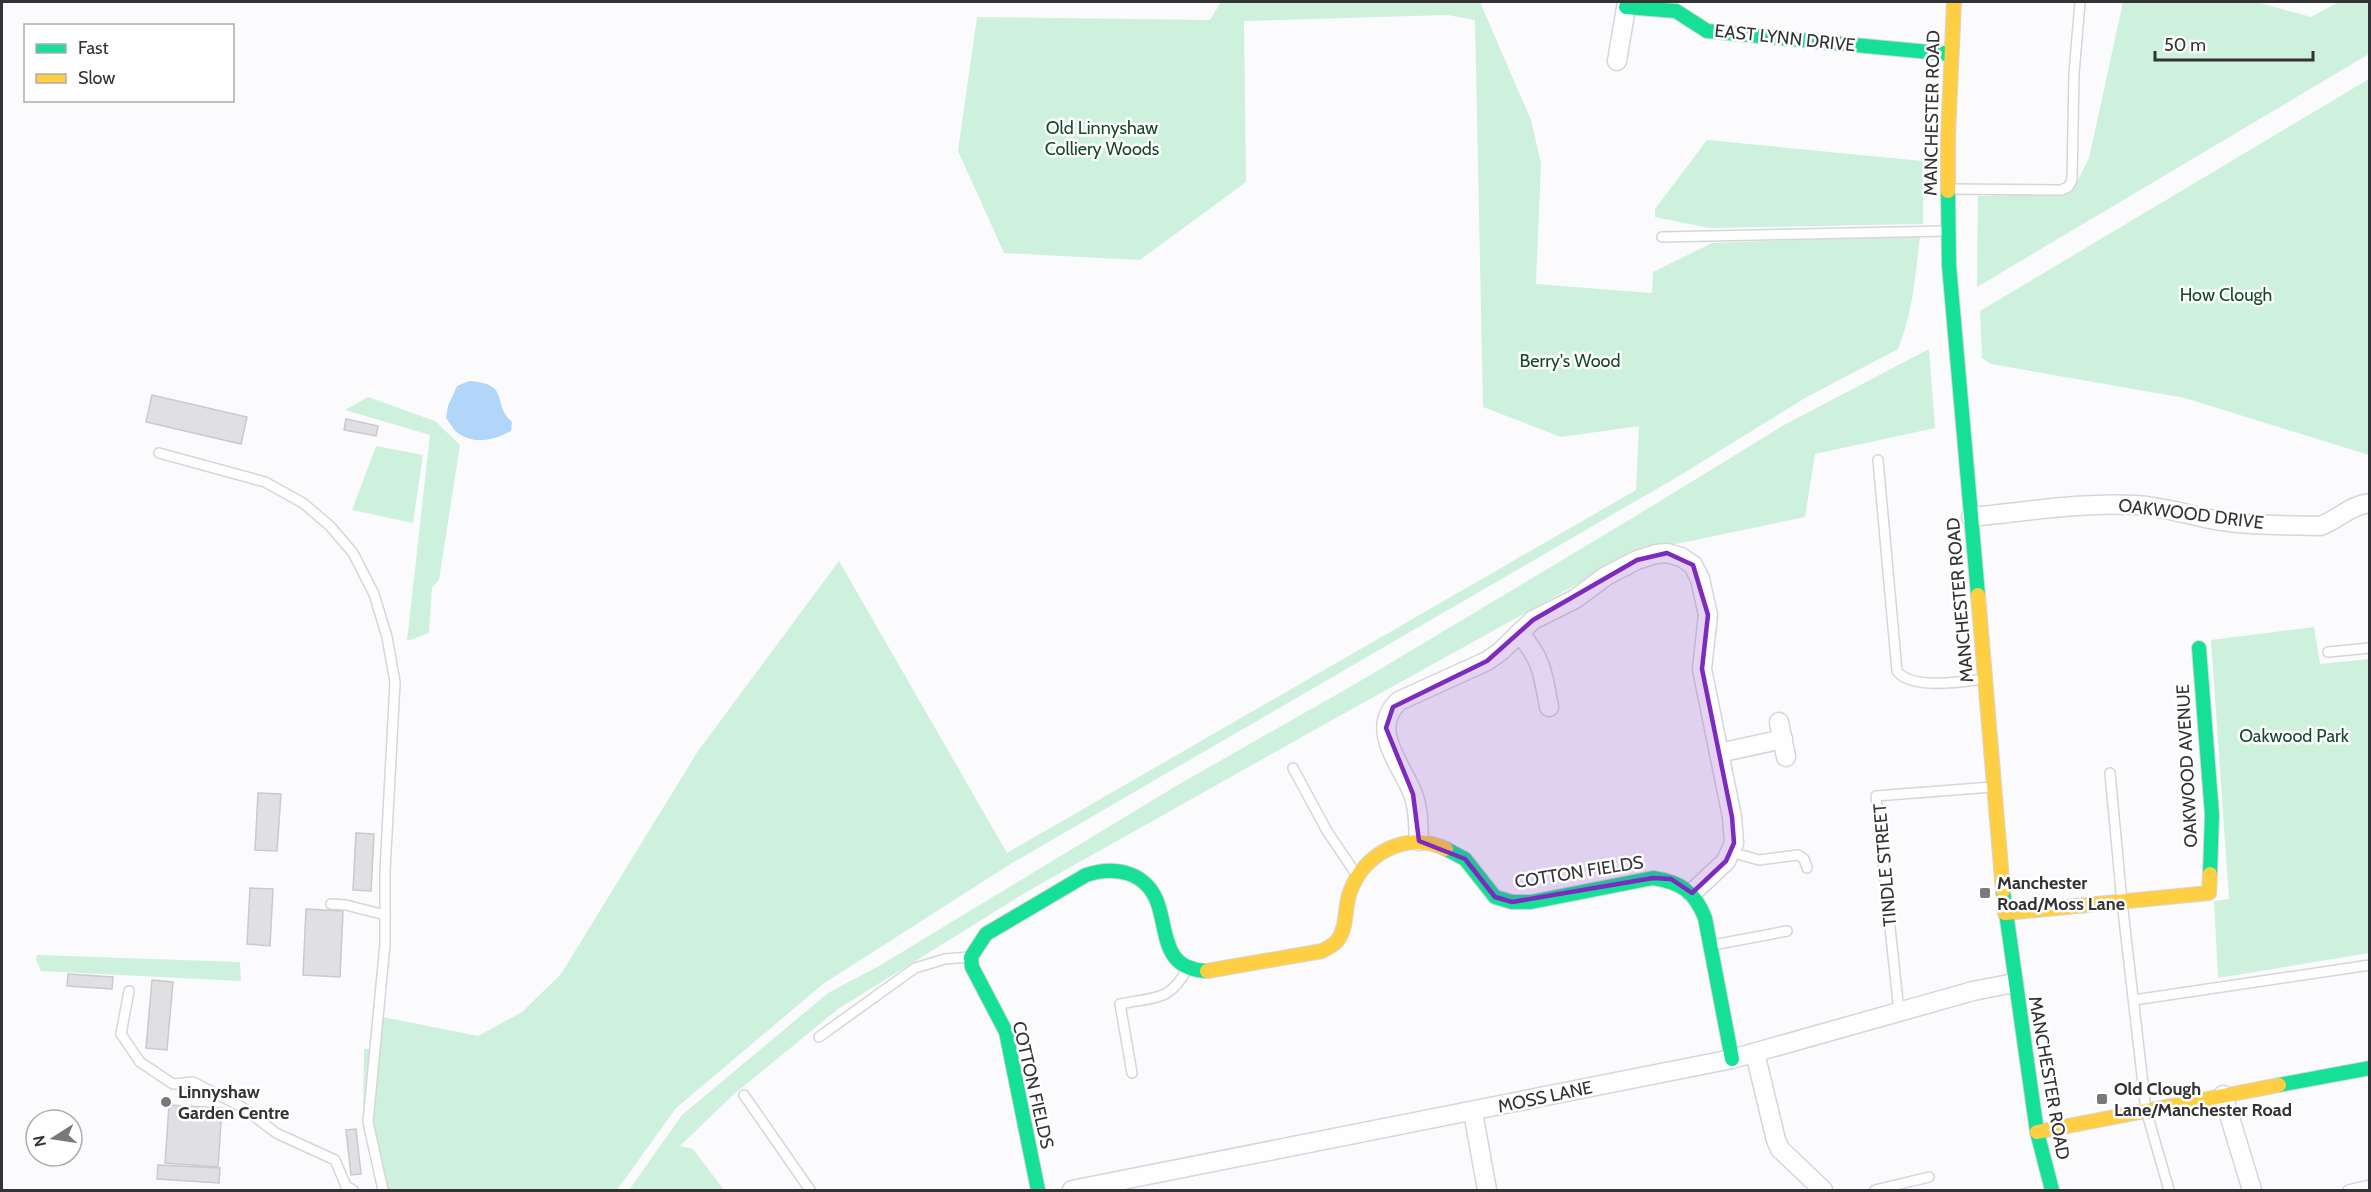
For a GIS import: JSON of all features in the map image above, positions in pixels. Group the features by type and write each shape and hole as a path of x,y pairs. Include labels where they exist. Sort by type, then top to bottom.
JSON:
{"street":[{"name":"MANCHESTER ROAD","path":"1954,2 1950,54 1948,189 1950,276 2005,913 2037,1132 2052,1191"},
{"name":"EAST LYNN DRIVE","path":"1617,61 1626,4 1676,11 1707,31 1950,54"},
{"name":"OAKWOOD DRIVE","path":"1971,517 2096,504 2135,505 2217,520 2320,526 2330,523 2354,506 2370,503"},
{"path":"1419,841 1418,809 1389,742 1386,728 1387,716 1399,701 1487,661 1501,651 1533,620 1575,599 1606,576 1637,560 1667,553 1681,557 1693,566 1700,579 1708,615 1702,669 1732,817 1734,843 1731,852 1726,861 1692,893 1699,901 1705,918 1732,1059"},
{"path":"1519,633 1534,650 1542,667 1550,707"},
{"name":"OAKWOOD AVENUE","path":"2005,913 2209,893 2212,815 2199,648"},
{"path":"1719,753 1783,739"},
{"name":"COTTON FIELDS","path":"1187,968 1214,971 1322,951 1336,942 1343,928 1349,893 1360,871 1375,856 1395,845 1419,841 1443,847 1465,859 1495,897 1512,902 1531,902 1653,878 1671,879 1687,887 1692,893"},
{"path":"971,957 979,941 986,934 1086,874 1115,869 1138,877 1155,894 1170,951 1187,968"},
{"name":"COTTON FIELDS","path":"971,957 975,976 1006,1032 1038,1191"},
{"name":"MOSS LANE","path":"1072,1191 1732,1059 1973,991 2014,983"},
{"path":"1755,1053 1780,1149 1823,1191"},
{"path":"2037,1132 2370,1068"},
{"path":"2223,1095 2252,1191"},
{"path":"1473,1112 1487,1191"}],"lane":[{"path":"1948,189 2061,190 2068,187 2072,180 2074,73 2080,2"},
{"path":"1662,237 1948,231"},
{"path":"159,453 265,482 303,503 330,526 353,553 374,594 387,637 395,682 385,944 368,1122 383,1191"},
{"path":"1878,460 1897,671 1906,680 1943,684 1985,679"},
{"path":"2328,652 2370,648"},
{"path":"1293,768 1327,831 1357,876"},
{"path":"2110,773 2146,1110 2169,1191"},
{"name":"TINDLE STREET","path":"1899,1013 1876,796 1995,786"},
{"path":"1731,852 1759,860 1798,855 1804,859 1808,868"},
{"path":"331,904 345,905 385,915"},
{"path":"1711,946 1787,931"},
{"path":"819,1037 915,968 945,959 971,957"},
{"path":"2134,1000 2370,965"},
{"path":"1132,1072 1120,1004 1172,992 1187,968"},
{"path":"129,991 121,1034 140,1062 173,1084 193,1082 242,1107 276,1133 335,1160 346,1186 353,1191"},
{"path":"744,1095 810,1191"},
{"path":"1875,1191 1929,1177"},
{"path":"2348,1191 2370,1185"}],"highlighted area":[{"path":"1667,553 1693,565 1708,615 1702,669 1732,817 1734,843 1726,861 1692,893 1671,879 1653,878 1512,902 1495,897 1465,859 1419,841 1413,794 1386,728 1393,707 1487,661 1533,620 1637,560"}],"green space":[{"path":"1221,2 1480,2 1531,120 1541,163 1536,284 1652,293 1653,272 1712,243 1920,235 1910,307 1898,349 1805,398 1679,476 1012,863 823,984 676,1108 617,1190 379,1190 363,1122 364,1049 379,1049 383,1017 478,1036 522,1012 561,974 698,751 839,561 1007,853 1636,490 1639,426 1561,437 1483,407 1475,20 1447,15 1244,21 1246,182 1140,260 1004,253 958,151 977,17 1210,20"},
{"path":"2123,2 2256,2 2311,17 2339,2 2369,2 2369,54 1977,287 1978,196 2063,194 2077,182 2089,158"},
{"name":"How Clough","path":"2369,79 2369,455 2185,398 1991,364 1982,358 1980,311"},
{"path":"1707,140 1923,161 1923,224 1709,228 1655,217 1655,209"},
{"path":"1929,349 1935,428 1815,454 1805,517 1633,553 1028,891 838,1009 733,1095 680,1146 693,1149 724,1190 629,1190 682,1115 828,993 879,966 1176,786 1362,680 1784,425"},
{"path":"368,397 435,421 460,445 439,580 432,587 429,633 407,641 430,435 345,410"},
{"path":"376,446 423,455 413,523 352,510"},
{"name":"Oakwood Park","path":"2314,627 2320,664 2369,659 2369,953 2218,978 2214,901 2229,899 2211,640"},
{"path":"37,955 240,962 241,981 41,971 36,960"}],"water":[{"path":"469,381 491,386 496,390 502,408 512,422 511,431 492,439 479,440 465,437 455,431 446,418 448,406 457,386"}],"building":[{"path":"152,395 247,417 241,444 146,422"},
{"path":"346,419 378,426 376,436 344,430"},
{"path":"258,793 281,794 277,851 255,850"},
{"path":"356,833 374,834 371,891 353,890"},
{"path":"250,888 273,889 270,946 247,944"},
{"path":"306,909 343,911 340,977 303,975"},
{"path":"68,974 113,977 112,989 67,986"},
{"path":"152,980 173,982 167,1050 146,1048"},
{"path":"169,1105 222,1108 218,1167 165,1163"},
{"path":"356,1129 361,1174 351,1175 346,1130"},
{"path":"158,1165 220,1168 219,1183 157,1179"}],"traffic: fast":[{"path":"1626,7 1676,11 1707,31 1950,54"},
{"path":"1948,191 1949,265 1978,595"},
{"path":"2199,648 2212,815 2210,874"},
{"path":"1446,849 1465,859 1495,897 1512,902 1531,902 1653,878 1672,882 1686,890 1697,901 1705,918 1732,1059"},
{"path":"1038,1190 1006,1032 972,967 971,957 986,934 1086,875 1119,871 1138,878 1153,893 1166,938 1175,957 1182,964 1193,969 1207,971"},
{"path":"2003,891 2037,1132 2052,1190"},
{"path":"2279,1085 2370,1068"}],"traffic: slow":[{"path":"1948,191 1954,2"},
{"path":"1978,595 2003,891"},
{"path":"1207,971 1322,951 1337,941 1344,923 1350,892 1365,866 1376,856 1402,844 1417,842 1446,849"},
{"path":"2005,913 2209,893 2210,874"},
{"path":"2037,1132 2279,1085"}],"place":[{"name":"Manchester Road/Moss Lane","path":"1985,893"},
{"name":"Old Clough Lane/Manchester Road","path":"2102,1099"},
{"name":"Linnyshaw Garden Centre","path":"166,1102"}],"park label":[{"name":"Old Linnyshaw Colliery Woods","path":"1102,138"},
{"name":"Berry's Wood","path":"1570,361"}]}
